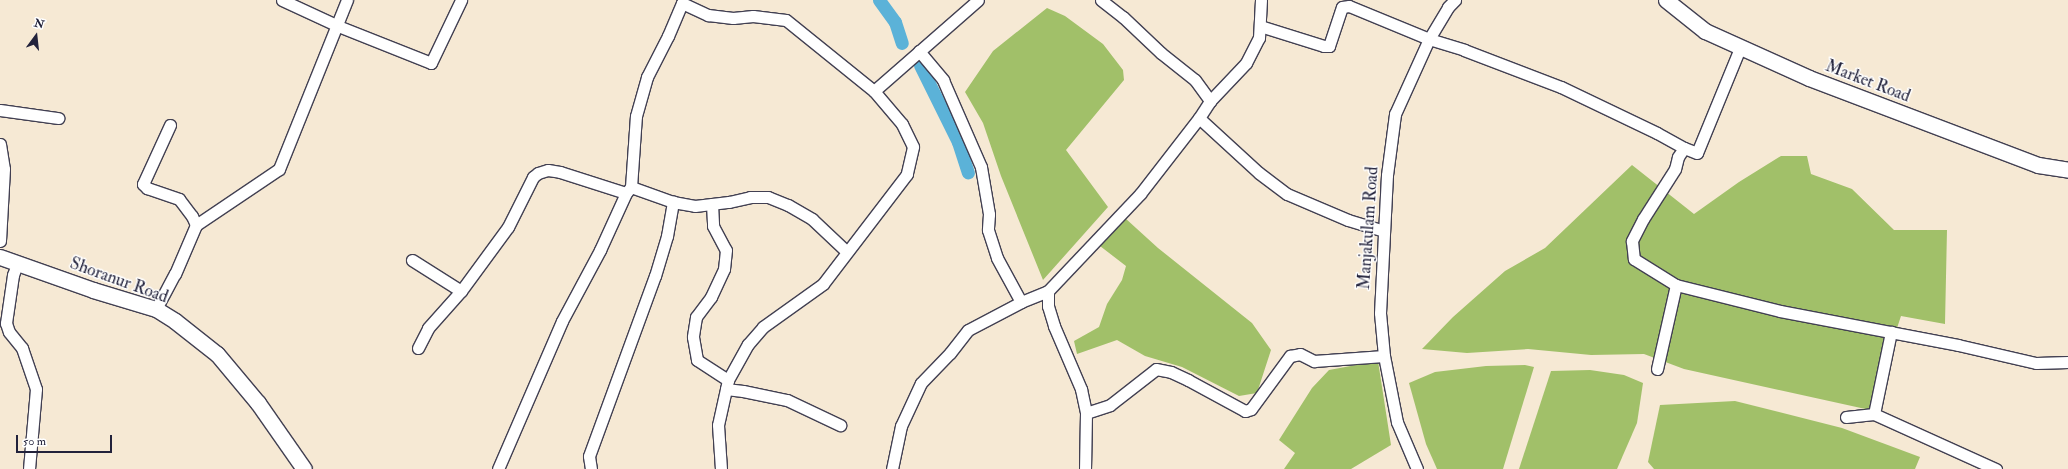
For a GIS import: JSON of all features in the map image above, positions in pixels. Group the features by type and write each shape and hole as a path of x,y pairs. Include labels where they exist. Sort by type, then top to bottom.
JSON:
{"main road":[{"name":"Market Road","path":"1666,0 1705,31 1740,48 1895,112 2038,165 2068,170"},
{"name":"Shoranur Road","path":"0,257 17,264 156,309 217,354 258,403 304,469"}],"street":[{"path":"282,0 338,26 431,63 461,0"},
{"path":"156,309 175,274 196,225 279,169 338,26 347,0"},
{"path":"874,91 978,0"},
{"path":"1101,0 1123,17 1161,53 1195,80 1210,101"},
{"path":"892,469 901,426 921,383 950,353 968,330 1021,302 1048,291 1064,272 1126,210 1199,118 1210,101 1246,63 1259,38 1261,0"},
{"name":"Manjakulam Road","path":"1417,469 1397,422 1384,356 1380,313 1387,176 1395,114 1429,39 1448,8 1455,0"},
{"path":"498,469 562,321 600,250 628,190 636,116 647,78 668,36 682,2 708,15 733,18 753,16 786,20 874,91 902,124 913,147 907,174 846,251 823,284 763,327 748,344 727,384 718,425 721,469"},
{"path":"1260,26 1324,46 1330,46 1342,7 1345,6 1429,39 1464,50 1561,87 1697,153 1740,48"},
{"path":"919,51 943,80 976,154 981,167 988,214 988,230 997,258 1021,302"},
{"path":"0,110 58,118"},
{"path":"1199,118 1253,169 1287,194 1348,220 1383,231"},
{"path":"170,125 144,184 147,188 179,199 192,216 196,225"},
{"path":"0,144 4,169 0,241"},
{"path":"1684,148 1678,157 1675,170 1643,219 1632,241 1634,259 1676,285 1780,311 1958,345 2036,364 2068,362"},
{"path":"418,348 428,328 461,291 508,227 533,177 538,173 548,170 694,206 750,197 768,197 788,205 812,219 846,251"},
{"path":"591,469 590,456 653,284 667,236 673,202"},
{"path":"712,204 713,226 726,250 724,269 711,297 696,317 693,337 696,360 727,384 743,391 788,400 840,425"},
{"path":"412,260 461,291"},
{"path":"17,264 13,275 6,322 9,332 22,348 36,389 29,469"},
{"path":"1657,369 1676,285"},
{"path":"1048,291 1048,306 1054,326 1082,389 1086,413 1085,469"},
{"path":"1874,414 1890,332"},
{"path":"1086,413 1110,406 1156,369 1171,372 1182,377 1245,411 1251,409 1290,356 1300,354 1314,361 1384,356"},
{"path":"1846,417 1874,414 1996,469"}],"green space":[{"path":"1047,8 1065,16 1103,44 1123,70 1124,80 1066,150 1108,207 1043,280 1001,176 983,123 965,92 993,51"},
{"path":"1781,156 1807,156 1811,174 1852,189 1894,230 1947,230 1945,324 1901,316 1870,410 1684,369 1644,354 1591,355 1528,349 1467,353 1422,349 1453,317 1505,271 1545,248 1632,165 1694,214 1739,182"},
{"path":"1125,218 1158,248 1252,323 1271,350 1257,393 1239,396 1182,367 1145,356 1117,340 1077,354 1074,341 1099,327 1107,304 1122,280 1126,266 1100,246"},
{"path":"1378,361 1391,445 1351,469 1284,469 1295,453 1279,440 1312,388 1329,370"},
{"path":"1525,365 1534,367 1503,469 1437,469 1426,444 1409,383 1435,372 1486,366"},
{"path":"1590,370 1624,375 1643,383 1637,423 1617,469 1519,469 1551,371"},
{"path":"1735,401 1842,428 1920,457 1915,469 1654,469 1648,462 1660,405"}],"waterway":[{"path":"879,0 895,22 902,43"},
{"path":"920,65 958,142 968,172"}]}
